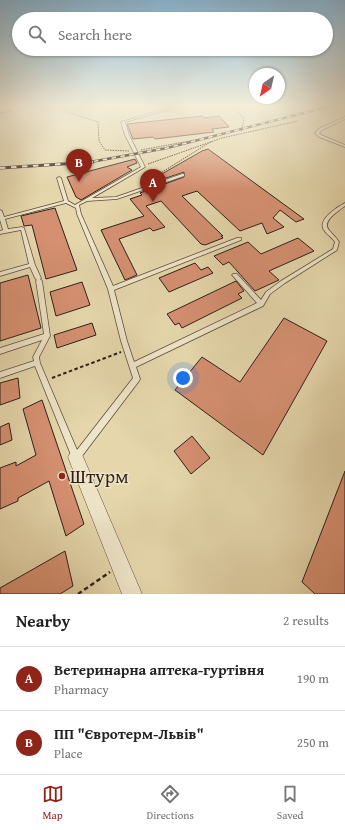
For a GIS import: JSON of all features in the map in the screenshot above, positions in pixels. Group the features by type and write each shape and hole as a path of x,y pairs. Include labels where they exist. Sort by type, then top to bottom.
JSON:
{"street":[{"path":"76,457 132,594"}],"lane":[{"path":"77,207 77,205 85,200 143,167 127,134"},
{"path":"318,134 345,146"},
{"path":"85,200 116,198 183,175"},
{"path":"59,178 66,202"},
{"path":"0,233 22,228 38,280 47,336 36,357 37,363 76,457 138,379 128,350 111,289 77,207 66,202 1,219"},
{"path":"134,365 261,304 268,293 283,282 335,250 337,242 325,229 324,223 332,213 345,204"},
{"path":"0,210 1,219 6,231"},
{"path":"111,289 239,239"},
{"path":"0,274 32,264"},
{"path":"235,275 261,304"},
{"path":"0,350 47,336"},
{"path":"0,375 37,363"}],"path":[{"path":"99,134 101,145 105,150 135,152 222,134"},
{"path":"143,167 215,139 235,134"},
{"path":"142,189 143,184 215,139"},
{"path":"44,381 128,350"},
{"path":"78,594 120,565"}],"building":[{"path":"131,134 200,134 155,139 153,137 133,139"},
{"path":"208,149 304,219 296,222 280,210 273,218 284,227 267,234 262,223 240,231 197,191 182,196 223,236 221,236 223,238 205,245 201,244 161,201 146,206 165,227 153,231 150,228 119,239 137,275 125,280 101,230 144,216 130,199 142,195 140,193 184,177 184,172 166,178 160,175"},
{"path":"135,159 137,163 127,167 132,170 81,200 76,197 67,177"},
{"path":"55,208 77,270 46,279 32,225 24,226 21,216"},
{"path":"298,238 314,251 269,271 279,280 255,291 229,262 223,265 214,256 248,242 261,254"},
{"path":"195,263 201,270 208,267 213,273 169,292 159,278"},
{"path":"28,275 41,328 0,341 0,283"},
{"path":"236,281 244,291 238,294 242,298 182,328 179,323 175,325 167,314"},
{"path":"82,282 90,305 56,316 50,292"},
{"path":"284,318 327,341 263,455 175,390 202,357 240,382"},
{"path":"92,323 96,335 57,348 54,335"},
{"path":"18,378 20,398 0,405 0,383"},
{"path":"42,400 84,524 66,536 49,481 18,498 18,501 0,509 0,468 16,462 16,466 36,455 23,409"},
{"path":"9,423 12,440 0,445 0,427"},
{"path":"192,436 210,458 191,474 174,451"},
{"path":"345,471 345,594 315,594 302,582"},
{"path":"65,551 73,586 60,594 0,594 0,588"}],"railway":[{"path":"89,162 167,148 223,134"},
{"path":"0,168 89,162"},
{"path":"85,163 89,162"}],"place":[{"name":"ПП \"Євротерм-Львів\"","path":"79,182"},
{"name":"Ветеринарна аптека-гуртівня","path":"153,202"},
{"name":"Штурм","path":"62,476"}]}
